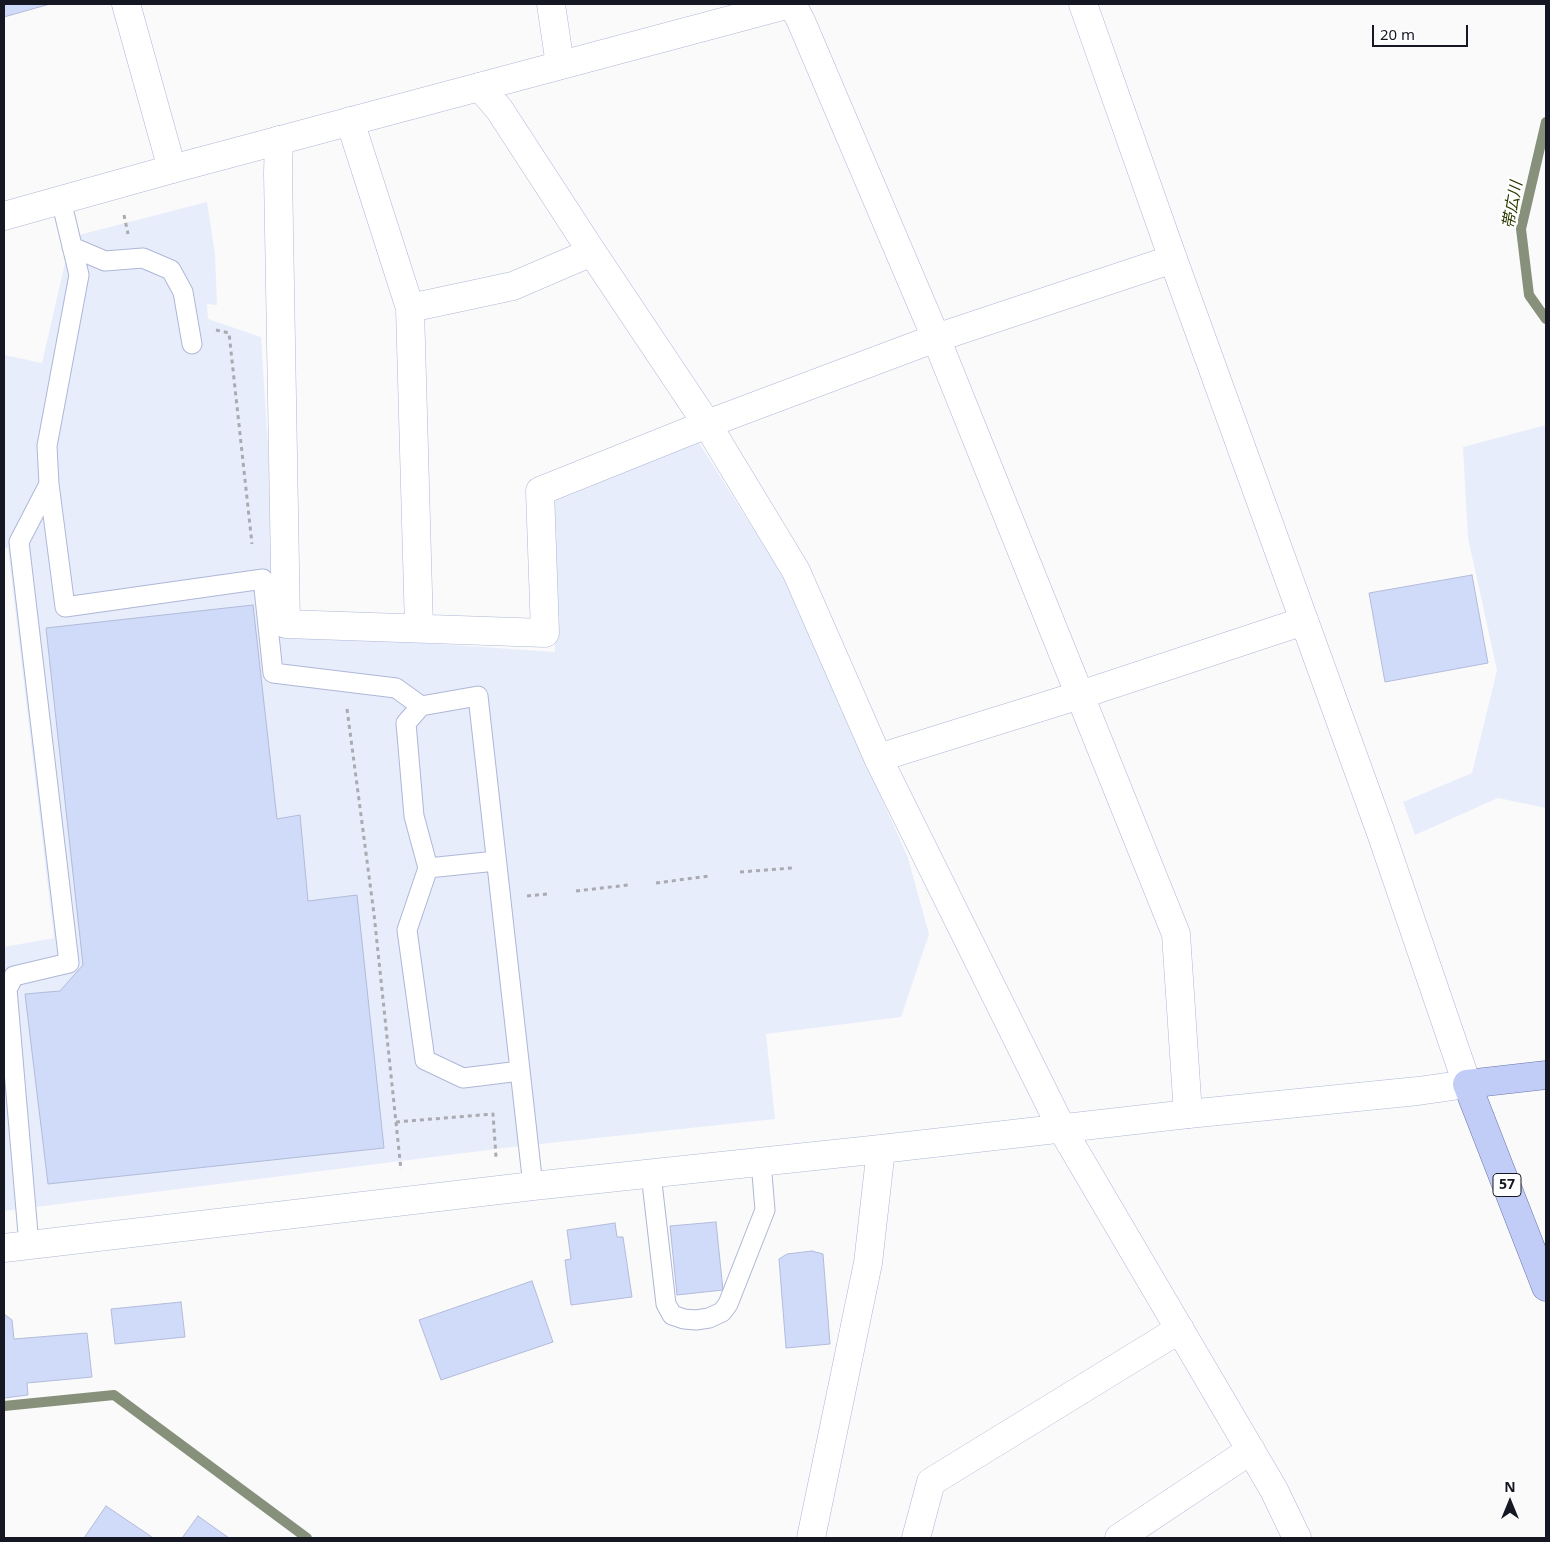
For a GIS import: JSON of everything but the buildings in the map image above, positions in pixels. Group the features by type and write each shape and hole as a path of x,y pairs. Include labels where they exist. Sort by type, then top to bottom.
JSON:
{"main road":[{"path":"1467,1084 1546,1075"},
{"name":"57","path":"1467,1084 1546,1287"}],"street":[{"path":"126,4 172,169"},
{"path":"550,4 560,65"},
{"path":"4,216 279,140 791,4 809,40 936,338 1176,934 1188,1114"},
{"path":"17,1246 533,1186 1188,1114 1418,1091 1467,1084 1380,830 1173,259 1083,4"},
{"path":"480,87 499,109 592,252 708,424 796,571 878,758 1062,1129 1274,1490 1297,1538"},
{"path":"350,121 410,308 419,628"},
{"path":"279,140 286,624 545,633 540,491 708,424 936,338 1173,259"},
{"path":"410,308 513,286 592,252"},
{"path":"878,758 1080,695 1304,621"},
{"path":"811,1538 868,1263 881,1149"},
{"path":"916,1538 931,1482 1180,1330"},
{"path":"1119,1538 1251,1450"}],"lane":[{"path":"61,200 79,275 47,446 49,484 65,607 263,579 273,673 396,688 421,706"},
{"path":"72,248 105,261 143,258 171,270 183,292 192,344"},
{"path":"17,1246 25,1208 7,989 14,976 69,964 18,542 49,484"},
{"path":"520,1071 463,1078 425,1060 407,930 428,868 414,816 406,723 421,706 478,696 533,1186"},
{"path":"428,868 496,861"},
{"path":"651,1174 666,1304 672,1314 684,1319 696,1320 709,1318 722,1312 728,1304 765,1210 761,1162"}],"path":[{"path":"124,215 129,238"},
{"path":"210,329 229,333 252,547"},
{"path":"346,701 374,914 401,1170"},
{"path":"740,872 792,868"},
{"path":"656,883 709,876"},
{"path":"576,891 628,886"},
{"path":"524,896 547,894"},
{"path":"396,1122 492,1114 496,1157"}],"shaded area":[{"path":"207,202 215,254 217,305 207,304 208,319 261,337 280,633 555,652 549,494 696,438 786,581 908,858 929,934 901,1017 766,1034 775,1119 512,1147 4,1211 4,947 54,938 8,548 4,547 4,355 42,363 71,237"},
{"path":"1546,425 1546,808 1498,798 1415,835 1403,802 1472,773 1497,670 1468,538 1463,447"}],"waterway":[{"name":"帯広川","path":"1546,122 1521,229 1529,295 1546,319"},
{"path":"4,1406 114,1395 307,1538"}]}
